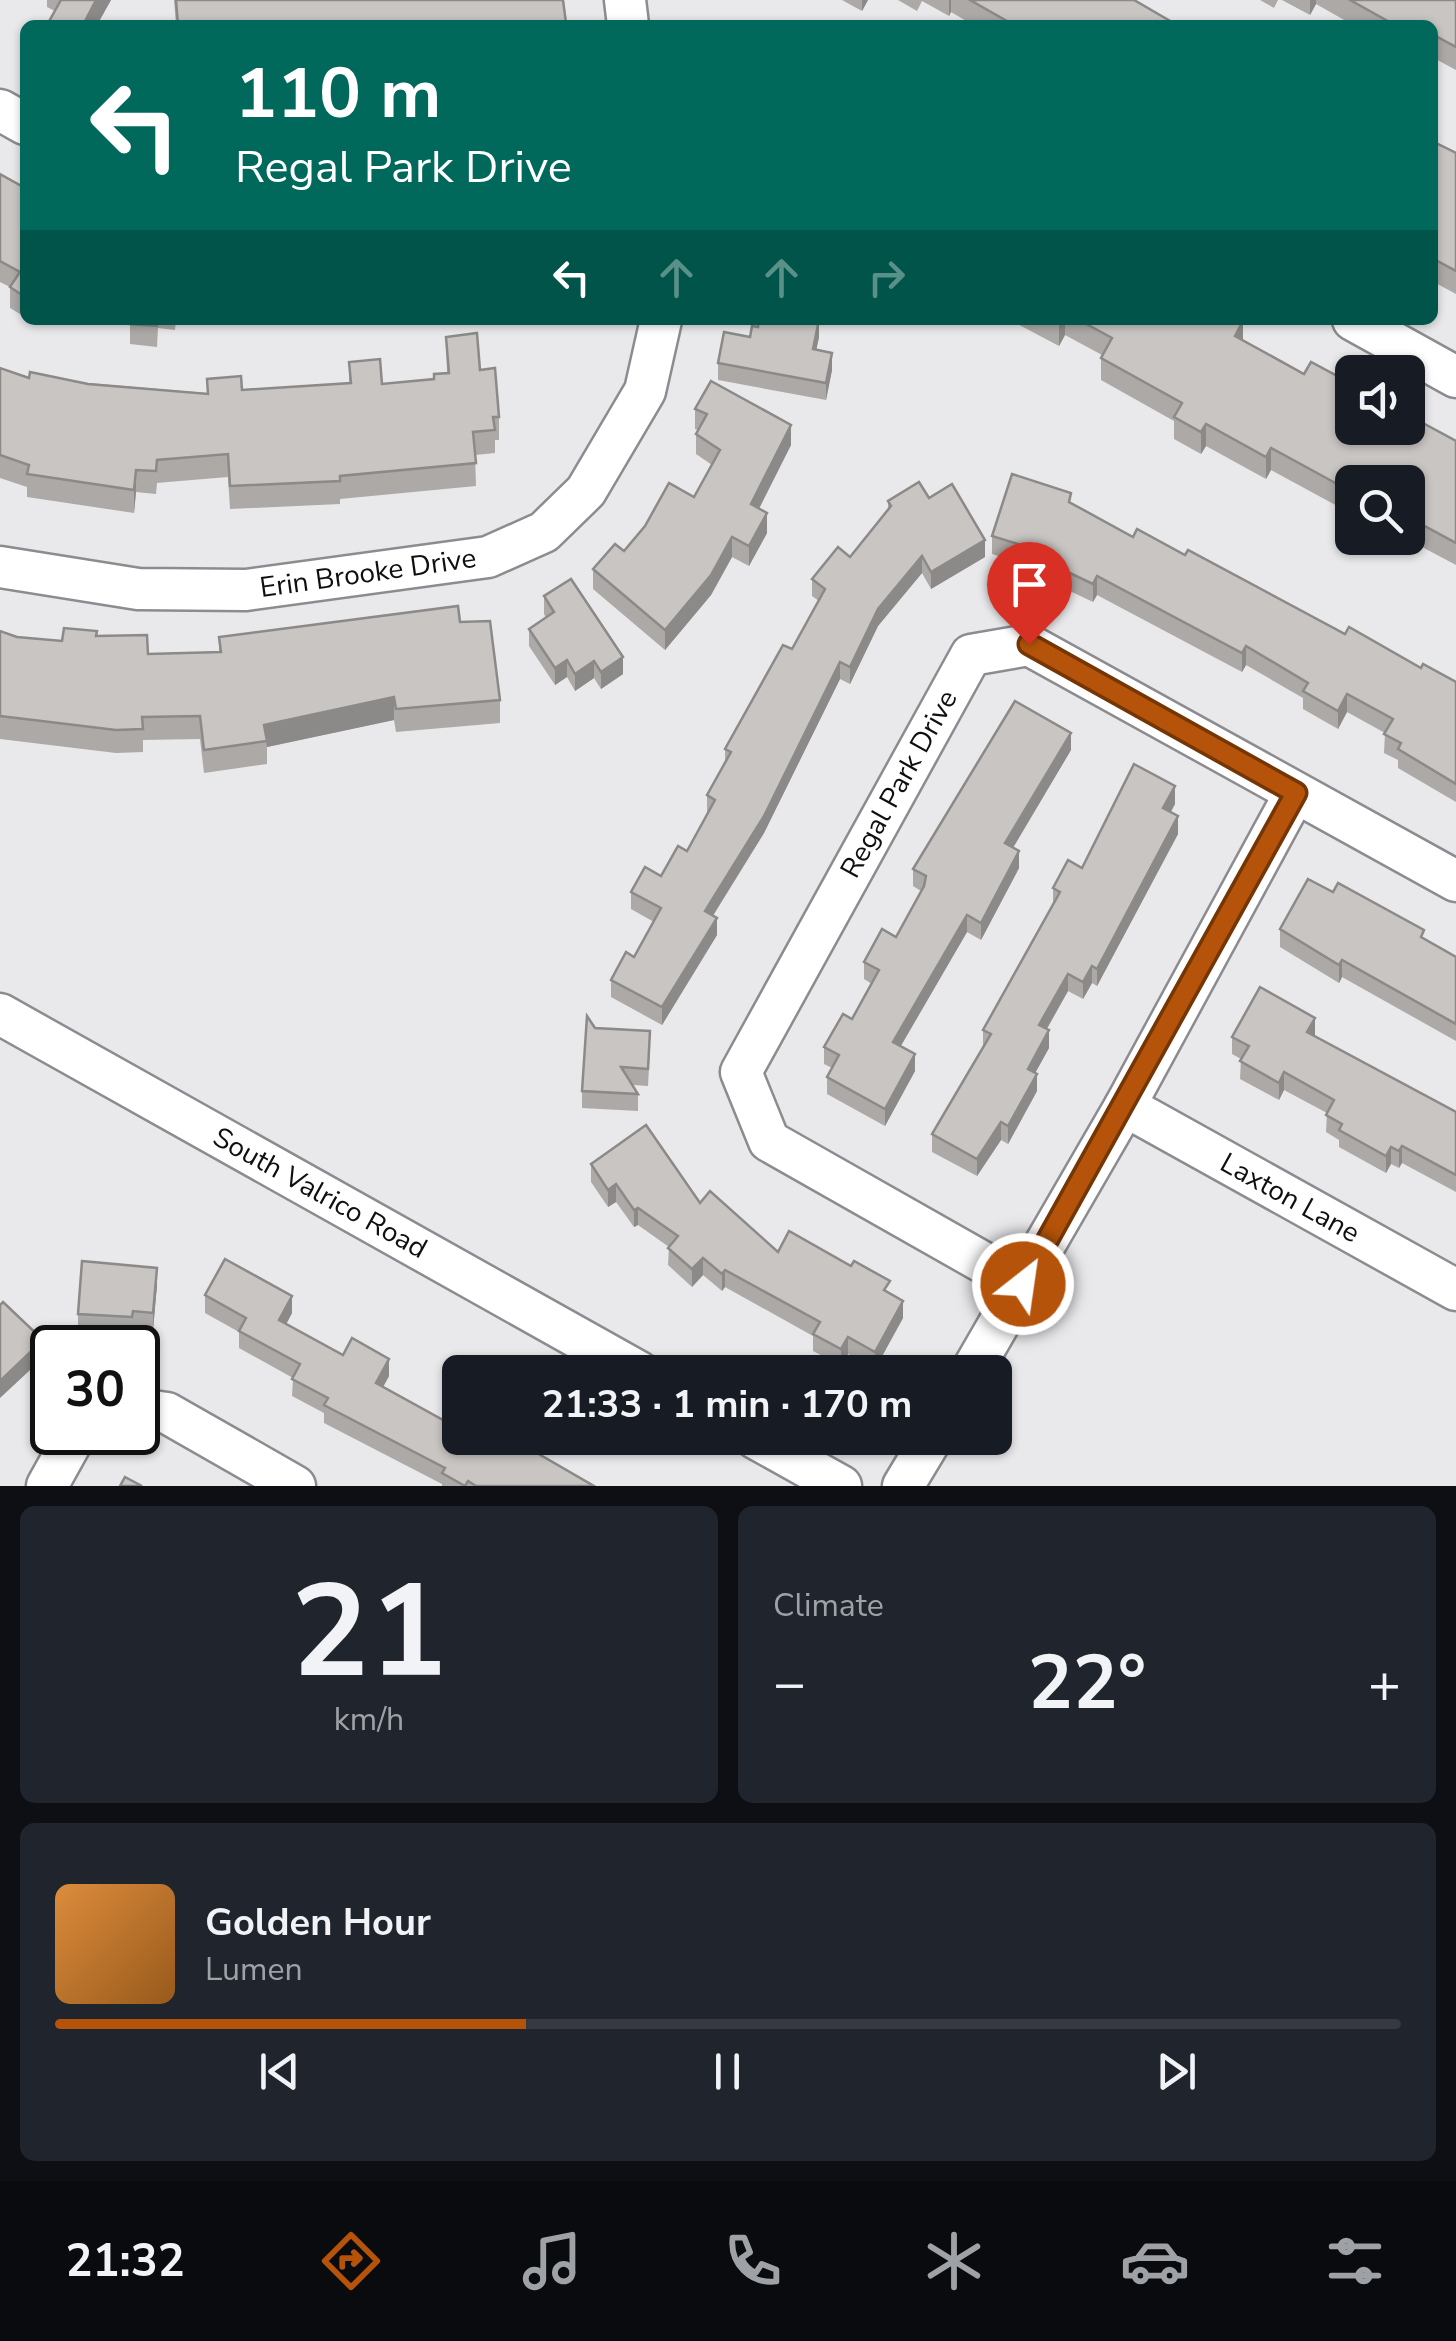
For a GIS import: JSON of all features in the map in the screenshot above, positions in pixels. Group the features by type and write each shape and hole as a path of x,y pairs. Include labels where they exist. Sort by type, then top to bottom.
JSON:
{"street":[{"name":"Erin Brooke Drive","path":"0,567 138,589 246,590 488,557 544,532 586,491 645,391 660,325"},
{"path":"1363,325 1456,376"},
{"name":"Regal Park Drive","path":"1023,1284 769,1141 741,1072 971,655 1029,644 1456,881"},
{"path":"981,1355 1125,1106 1296,793"},
{"name":"South Valrico Road","path":"0,1014 609,1355"},
{"name":"Laxton Lane","path":"1125,1106 1456,1290"},
{"path":"160,1412 295,1486"},
{"path":"47,1486 64,1455"},
{"path":"785,1455 841,1486"},
{"path":"903,1486 922,1455"}],"building":[{"path":"61,0 96,0 86,20 50,20"},
{"path":"176,0 563,0 566,20 178,20"},
{"path":"970,0 1134,0 1168,20 1005,20"},
{"path":"1350,0 1456,0 1456,47 1438,37 1438,20 1386,20"},
{"path":"1438,144 1456,153 1456,271 1438,261"},
{"path":"0,174 20,185 20,272 0,261"},
{"path":"20,272 20,294 10,287"},
{"path":"818,325 813,349 832,353 826,383 718,363 724,332 750,337 752,326"},
{"path":"1088,325 1241,325 1235,336 1304,374 1311,362 1335,375 1335,445 1425,445 1425,424 1456,441 1456,543 1425,526 1425,465 1335,465 1335,483 1271,448 1266,457 1206,424 1201,432 1174,417 1182,403 1101,358 1112,338"},
{"path":"477,333 480,370 495,368 499,417 493,417 495,430 473,432 476,463 340,476 340,481 230,486 228,454 157,460 156,471 136,470 134,490 27,474 29,465 0,455 0,368 29,378 30,372 88,384 208,394 207,379 241,376 242,390 351,383 349,362 380,359 382,384 434,379 434,374 449,373 446,337"},
{"path":"711,381 791,425 751,504 767,513 749,546 732,537 711,575 665,630 593,569 615,544 624,551 645,526 669,483 694,497 720,450 696,434 707,414 695,409"},
{"path":"1012,474 1071,493 1069,502 1133,537 1137,529 1185,555 1188,550 1345,634 1349,627 1421,668 1423,664 1456,682 1456,784 1398,749 1401,743 1384,734 1393,719 1347,694 1338,711 1303,691 1308,683 1246,646 1242,653 1097,576 1093,584 1032,555 1034,549 992,536"},
{"path":"919,482 929,498 952,484 985,540 931,572 922,556 878,609 850,667 840,662 764,816 705,911 717,918 662,1007 611,980 626,952 634,957 661,908 631,892 645,867 661,876 678,846 687,851 715,800 707,795 731,752 725,749 783,645 792,649 825,589 812,579 838,547 850,557 891,506 888,501"},
{"path":"571,579 623,657 601,672 594,661 575,674 567,660 555,668 529,629 554,612 544,596"},
{"path":"458,606 460,622 490,621 500,700 396,709 394,697 264,725 267,741 204,750 200,716 142,717 143,729 116,730 0,716 0,631 17,637 62,641 64,628 97,631 96,636 147,635 148,654 221,652 219,637"},
{"path":"1015,701 1071,733 1005,843 1019,851 981,923 967,915 893,1042 915,1054 885,1109 827,1077 839,1055 824,1047 843,1014 852,1019 879,970 864,962 882,929 896,937 924,886 926,876 913,869"},
{"path":"1134,764 1175,786 1163,808 1178,816 1097,969 1092,966 1083,982 1068,974 1039,1025 1049,1030 1028,1069 1037,1074 1008,1126 1001,1122 977,1159 932,1134 991,1034 983,1030 1060,892 1053,888 1068,860 1082,868"},
{"path":"1308,879 1333,892 1338,883 1424,930 1421,937 1456,957 1456,1024 1342,960 1339,965 1280,929"},
{"path":"1260,987 1315,1018 1307,1032 1456,1112 1456,1175 1402,1146 1399,1151 1391,1147 1386,1156 1339,1130 1342,1124 1326,1115 1334,1100 1284,1072 1279,1083 1240,1061 1249,1046 1232,1037"},
{"path":"587,1016 595,1028 650,1031 648,1069 621,1067 638,1094 582,1091"},
{"path":"646,1125 700,1203 710,1191 778,1252 789,1231 851,1266 854,1261 890,1281 884,1290 903,1301 875,1352 848,1337 841,1349 813,1334 820,1322 725,1270 722,1274 703,1258 692,1269 668,1248 678,1236 638,1208 634,1210 616,1184 608,1190 591,1164"},
{"path":"225,1259 292,1296 279,1320 343,1355 352,1338 389,1359 376,1383 442,1419 442,1455 540,1455 594,1486 476,1486 468,1481 465,1486 442,1473 445,1468 324,1405 328,1398 292,1379 300,1364 239,1331 246,1318 205,1295"},
{"path":"82,1261 157,1268 153,1313 133,1311 132,1317 78,1314"},
{"path":"3,1302 30,1328 30,1352 0,1381"},
{"path":"125,1477 142,1486 120,1486"}],"route":[{"path":"1023,1284 1296,793 1029,644"}]}
